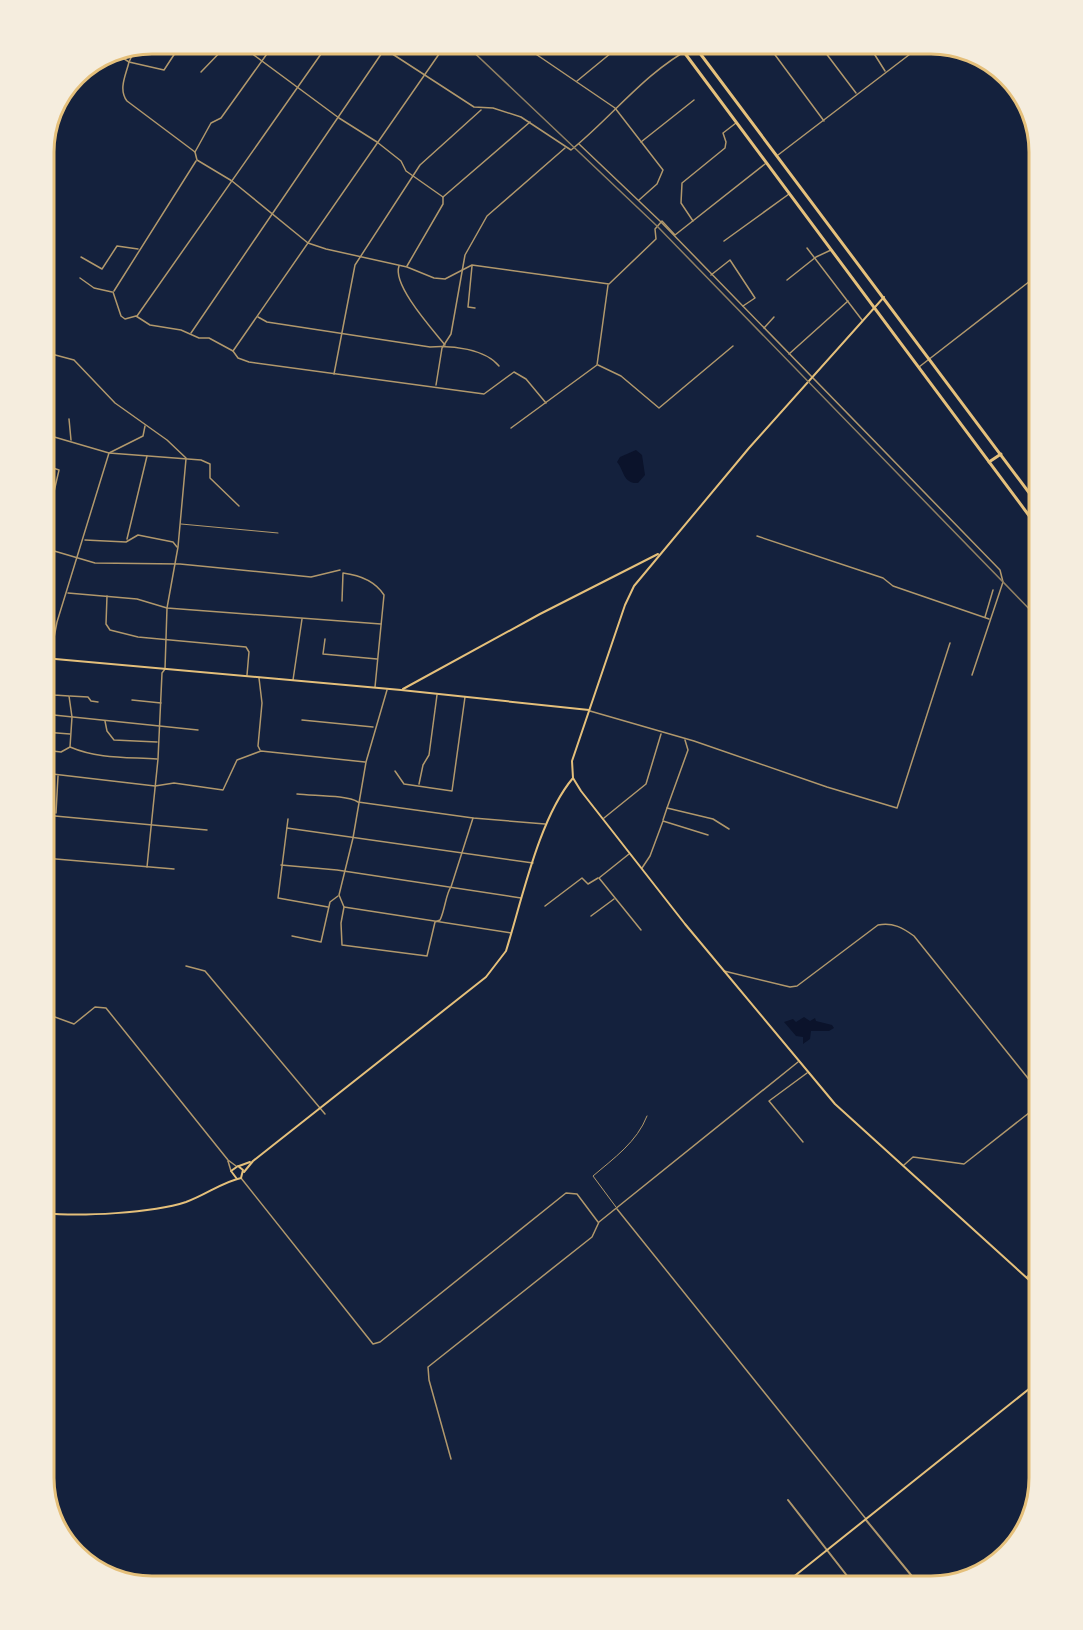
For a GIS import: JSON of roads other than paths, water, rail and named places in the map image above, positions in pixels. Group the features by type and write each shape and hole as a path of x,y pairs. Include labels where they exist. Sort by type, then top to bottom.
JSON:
{"highway":[{"path":"685,54 1029,515"},
{"path":"702,54 1029,491"},
{"path":"989,462 1001,454"}],"main road":[{"path":"884,297 642,574 625,605 572,761 573,778 602,819 723,971 840,1110 1027,1277"},
{"path":"401,690 540,614 660,553"},
{"path":"54,659 401,690 589,711"},
{"path":"54,1213 78,1214 163,1207 194,1199 241,1178 253,1161 486,977 506,951 533,863 548,824 559,798 573,778"},
{"path":"221,1185 238,1166 253,1161"},
{"path":"238,1166 244,1172"},
{"path":"231,1172 237,1179"},
{"path":"795,1576 1029,1390"}],"street":[{"path":"123,58 129,62 164,70 174,54"},
{"path":"201,72 218,54"},
{"path":"253,54 339,118 377,142 401,161 406,171 443,197 444,204 406,267"},
{"path":"195,152 211,123 221,118 266,54"},
{"path":"197,160 138,249 113,292 121,316 125,319 136,316 321,54"},
{"path":"190,333 381,54"},
{"path":"390,54 474,107 502,110 531,122 571,150 615,108 682,54"},
{"path":"233,351 439,54"},
{"path":"577,81 610,54"},
{"path":"774,54 824,122"},
{"path":"827,54 857,94"},
{"path":"874,54 885,73"},
{"path":"777,156 910,54"},
{"path":"538,55 615,108 663,170 657,184 639,200"},
{"path":"132,57 122,87 122,95 127,101 195,152 197,160 232,181 308,243 406,267 434,278 445,279 472,265 609,284"},
{"path":"640,142 694,100"},
{"path":"333,375 354,265 420,165 476,118 482,109"},
{"path":"443,197 531,122"},
{"path":"693,221 685,212 680,194 682,183 724,148 726,142 723,134 736,122"},
{"path":"579,144 661,222 1000,570 1003,582 972,675"},
{"path":"436,387 442,348 451,334 465,255 488,216 566,147"},
{"path":"661,222 675,235 766,162"},
{"path":"724,241 789,193"},
{"path":"511,428 597,365 609,284 656,239 655,229 661,222"},
{"path":"81,257 102,269 117,246 138,249"},
{"path":"807,248 863,321"},
{"path":"787,280 816,257 832,249"},
{"path":"711,274 730,260 755,298 742,307"},
{"path":"472,265 468,307 476,308"},
{"path":"399,266 397,272 402,286 445,345"},
{"path":"80,278 94,288 113,292"},
{"path":"919,367 1029,282"},
{"path":"789,355 848,301"},
{"path":"136,316 150,325 190,333 199,338 209,338 233,351 238,358 249,362 333,375 484,394 514,372 526,379 546,403"},
{"path":"258,317 267,322 342,335 430,347 445,345 491,356 499,366"},
{"path":"763,329 774,317"},
{"path":"597,365 621,376 659,408 733,346"},
{"path":"54,355 74,360 115,403 186,459"},
{"path":"69,419 70,441"},
{"path":"54,635 109,453 143,436 145,426"},
{"path":"54,437 109,453 186,459 210,464 210,478 239,506"},
{"path":"127,540 148,455"},
{"path":"147,867 158,759 162,673 165,669 167,608 178,547 186,459"},
{"path":"54,469 58,470 54,490"},
{"path":"84,540 127,540 138,536 173,542 178,547"},
{"path":"757,536 883,578 893,586 991,620"},
{"path":"54,551 95,563 245,569 311,577 340,570"},
{"path":"342,601 344,573 357,574 384,595 375,688"},
{"path":"984,618 993,590"},
{"path":"68,593 137,599 167,608 381,624"},
{"path":"107,596 106,624 110,630 138,637 246,647 249,652 246,676"},
{"path":"293,681 303,617"},
{"path":"325,639 323,654 378,659"},
{"path":"589,711 605,713 897,808 950,643"},
{"path":"259,678 262,703 258,746 261,751"},
{"path":"388,689 374,727 353,838 339,895 344,907 342,945 427,956 435,922 442,916 447,891 451,887 473,818"},
{"path":"54,695 88,697 91,701 98,702"},
{"path":"419,786 423,765 429,755 437,695"},
{"path":"69,696 72,717 70,747"},
{"path":"395,771 404,784 449,792 453,790 465,697"},
{"path":"132,700 162,703"},
{"path":"54,715 158,724 198,730"},
{"path":"105,720 107,732 114,740 157,742"},
{"path":"302,720 374,727"},
{"path":"54,733 70,734"},
{"path":"602,819 646,784 662,733"},
{"path":"642,869 650,856 688,750 685,739"},
{"path":"54,751 62,752 70,747"},
{"path":"70,747 81,753 117,759 158,759"},
{"path":"54,774 155,786 174,783 187,787 223,790 237,760 261,751 366,762"},
{"path":"58,775 56,815 207,830"},
{"path":"297,794 351,798 358,802 473,818 548,824"},
{"path":"667,808 713,819 729,828"},
{"path":"288,819 278,898 328,907"},
{"path":"663,821 708,836"},
{"path":"287,828 533,863"},
{"path":"545,906 582,878 588,884 630,854"},
{"path":"54,859 174,869"},
{"path":"281,865 345,872 522,899"},
{"path":"599,878 641,930"},
{"path":"292,936 321,942 328,907 330,902 339,895"},
{"path":"591,916 615,898"},
{"path":"344,907 512,933"},
{"path":"723,971 790,987 797,986 879,926 891,924 897,926 914,936 1029,1078"},
{"path":"186,966 205,971 318,1110 325,1114"},
{"path":"54,1017 74,1024 95,1007 106,1008 228,1161 231,1172"},
{"path":"451,1459 429,1380 428,1367 592,1237 599,1222 798,1062"},
{"path":"803,1142 769,1101 807,1073"},
{"path":"903,1165 913,1157 964,1164 1029,1114"},
{"path":"228,1161 238,1166"},
{"path":"241,1178 369,1342 373,1344 380,1342 566,1193 577,1194 599,1222"},
{"path":"617,1209 911,1576"},
{"path":"788,1500 847,1576"}],"lane":[{"path":"180,526 226,527 278,533"},
{"path":"617,1209 593,1176 619,1155 647,1116"}],"water":[{"path":"636,450 642,455 645,475 638,483 633,483 627,479 617,462 620,457"},
{"path":"804,1017 810,1021 815,1018 816,1021 832,1025 834,1028 829,1031 811,1031 810,1039 803,1044 803,1037 796,1036 784,1022 793,1019 796,1022"}],"tram line":[{"path":"476,54 657,226 1029,609"}]}
